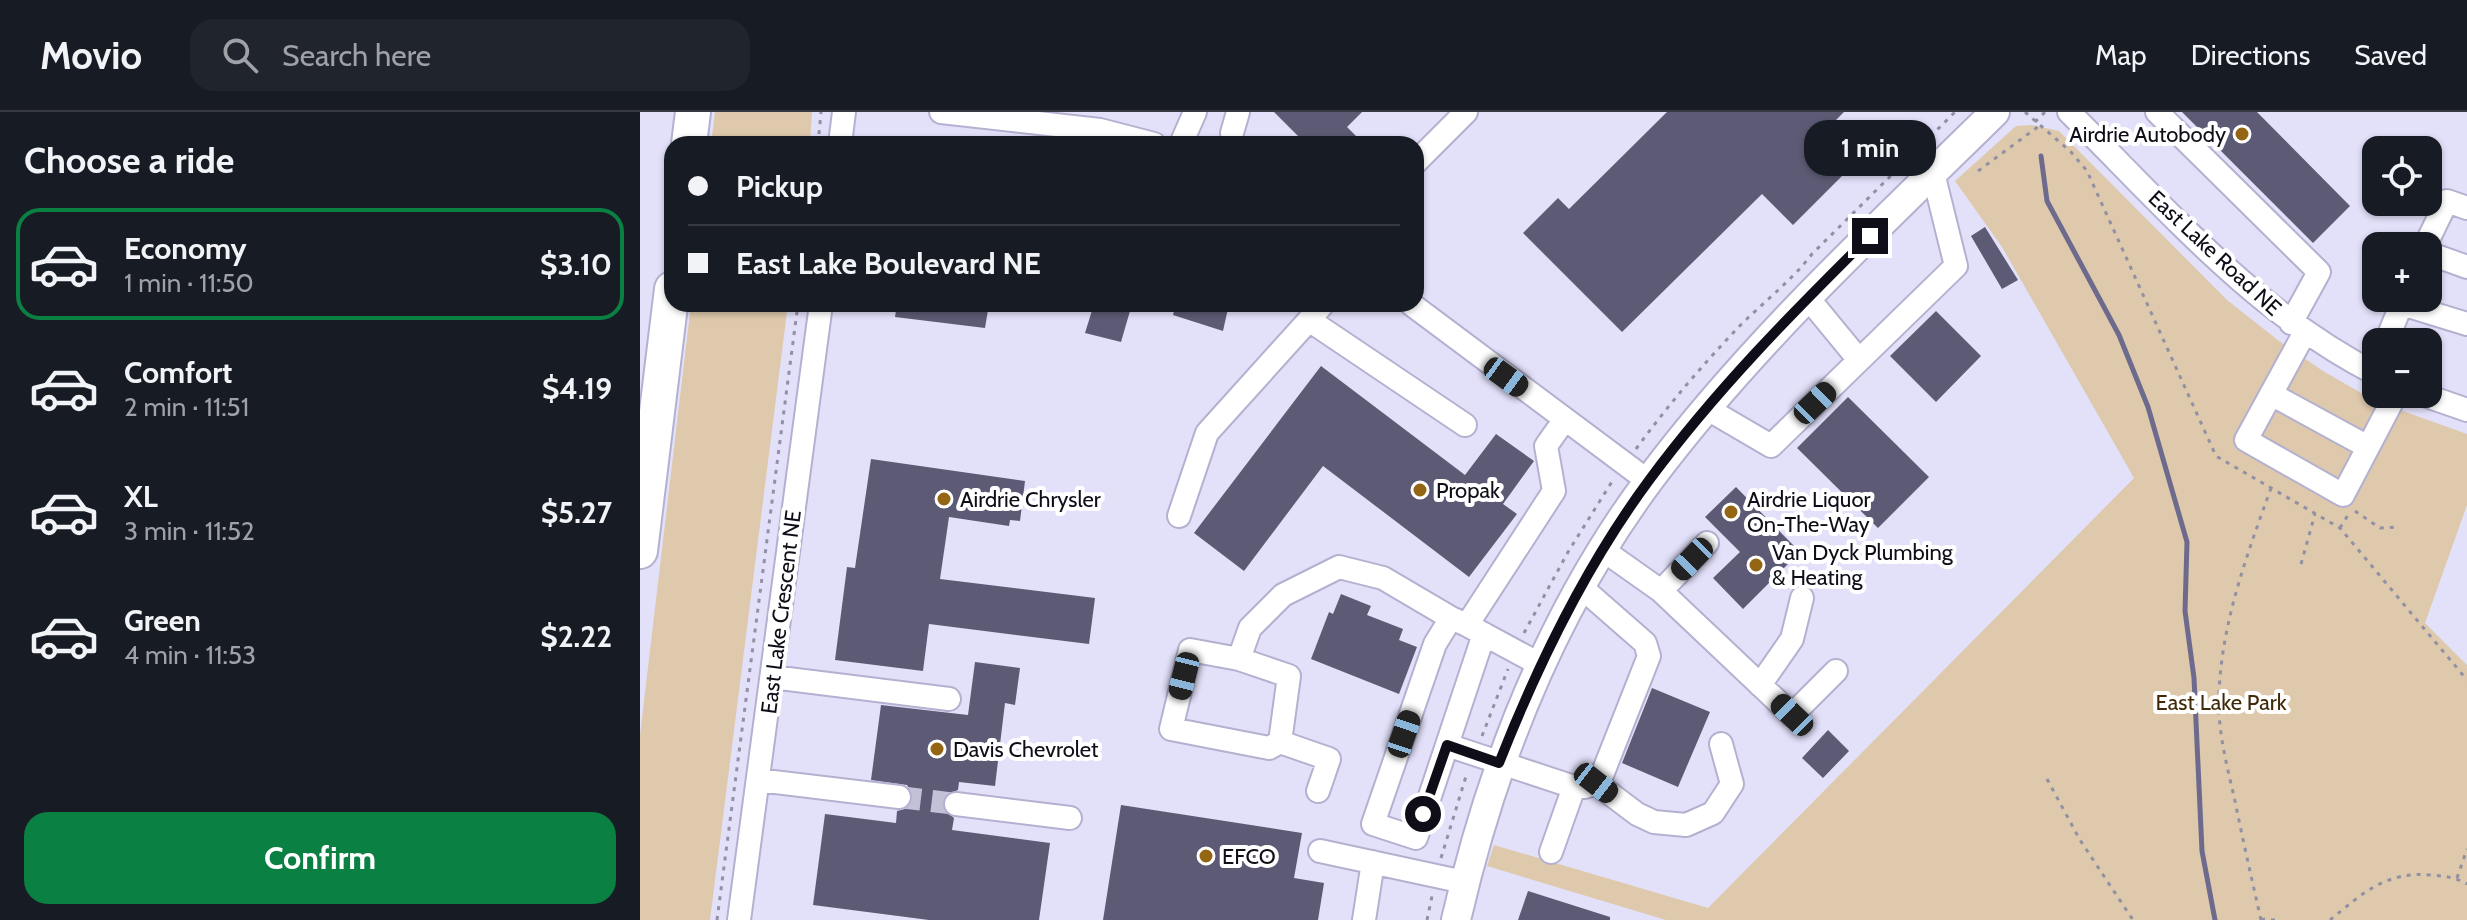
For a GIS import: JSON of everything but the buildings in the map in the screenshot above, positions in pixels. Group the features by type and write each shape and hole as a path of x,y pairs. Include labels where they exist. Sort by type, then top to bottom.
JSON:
{"highway":[{"path":"690,136 693,112"},
{"path":"640,551 669,312"}],"main road":[{"path":"1456,920 1499,763 1541,665 1581,587 1648,481 1756,350 1995,112"}],"street":[{"path":"841,136 844,112"},
{"path":"941,112 1051,118 1097,136"},
{"path":"1184,136 1195,112"},
{"path":"1424,154 1466,112"},
{"name":"East Lake Road NE","path":"2069,112 2242,283 2298,328 2362,364"},
{"path":"2157,112 2319,272 2271,394 2246,440 2343,495 2389,408"},
{"path":"1706,408 1771,446 1956,266 1933,173"},
{"path":"2432,232 2447,201 2467,208"},
{"path":"2442,258 2467,267"},
{"path":"1808,298 1859,360"},
{"name":"East Lake Crescent NE","path":"735,920 758,780 820,312"},
{"path":"1179,516 1207,433 1316,312 1465,425"},
{"path":"1422,312 1648,481"},
{"path":"2434,312 2467,324"},
{"path":"2271,394 2368,447"},
{"path":"2442,401 2467,410"},
{"path":"1468,626 1435,644 1373,824 1416,838 1447,745 1468,626 1554,491 1546,446 1565,419"},
{"path":"1661,591 1707,543"},
{"path":"1603,550 1661,591 1792,715 1836,671"},
{"path":"1239,659 1250,628 1283,595 1339,567 1383,578 1541,665"},
{"path":"1551,852 1585,785 1602,775 1649,656 1645,643 1581,587"},
{"path":"1760,685 1792,639 1802,598"},
{"path":"1280,742 1289,676 1239,659 1190,650 1171,729 1269,748 1280,742 1329,759 1318,791"},
{"path":"772,677 949,699"},
{"path":"1447,745 1499,763 1585,785 1654,822 1686,825 1713,813 1732,784 1721,744"},
{"path":"758,780 899,797"},
{"path":"956,804 1070,818"},
{"path":"1320,851 1464,882"},
{"path":"1364,920 1373,862"}],"path":[{"path":"819,136 821,112"},
{"path":"1978,171 2039,126 2025,112"},
{"path":"2035,122 2045,112"},
{"path":"735,920 797,312"},
{"path":"2271,488 2237,583 2219,695 2227,767 2261,920 2276,920"},
{"path":"2340,528 2352,509 2380,528 2396,527"},
{"path":"2301,564 2315,514"},
{"path":"2047,779 2080,840 2133,920"},
{"path":"2457,878 2467,849"},
{"path":"2330,920 2385,880 2408,873 2457,878 2467,884"}],"green space":[{"path":"715,112 812,112 810,136 712,136"},
{"name":"East Lake Park","path":"2032,125 2059,131 2227,300 2279,341 2362,394 2362,408 2395,408 2467,434 2467,505 2425,623 2467,665 2467,920 1666,920 1487,866 1494,845 1708,908 2134,478 2002,247 1955,181 2016,126"},
{"path":"690,312 787,312 710,920 640,920 640,735"}],"waterway":[{"path":"2041,156 2047,201 2119,335 2148,407 2187,542 2185,611 2194,678 2202,851 2215,920"}],"tunnel":[{"path":"899,797 956,804"}],"place":[{"name":"Airdrie Autobody","path":"2242,134"},
{"name":"Propak","path":"1420,490"},
{"name":"Airdrie Chrysler","path":"944,499"},
{"name":"Airdrie Liquor On-The-Way","path":"1731,512"},
{"name":"Van Dyck Plumbing & Heating","path":"1756,565"},
{"name":"Davis Chevrolet","path":"937,749"},
{"name":"EFCO","path":"1206,856"}],"route":[{"path":"1423,814 1447,745 1499,763 1541,665 1581,587 1648,481 1756,350 1870,236"}]}
